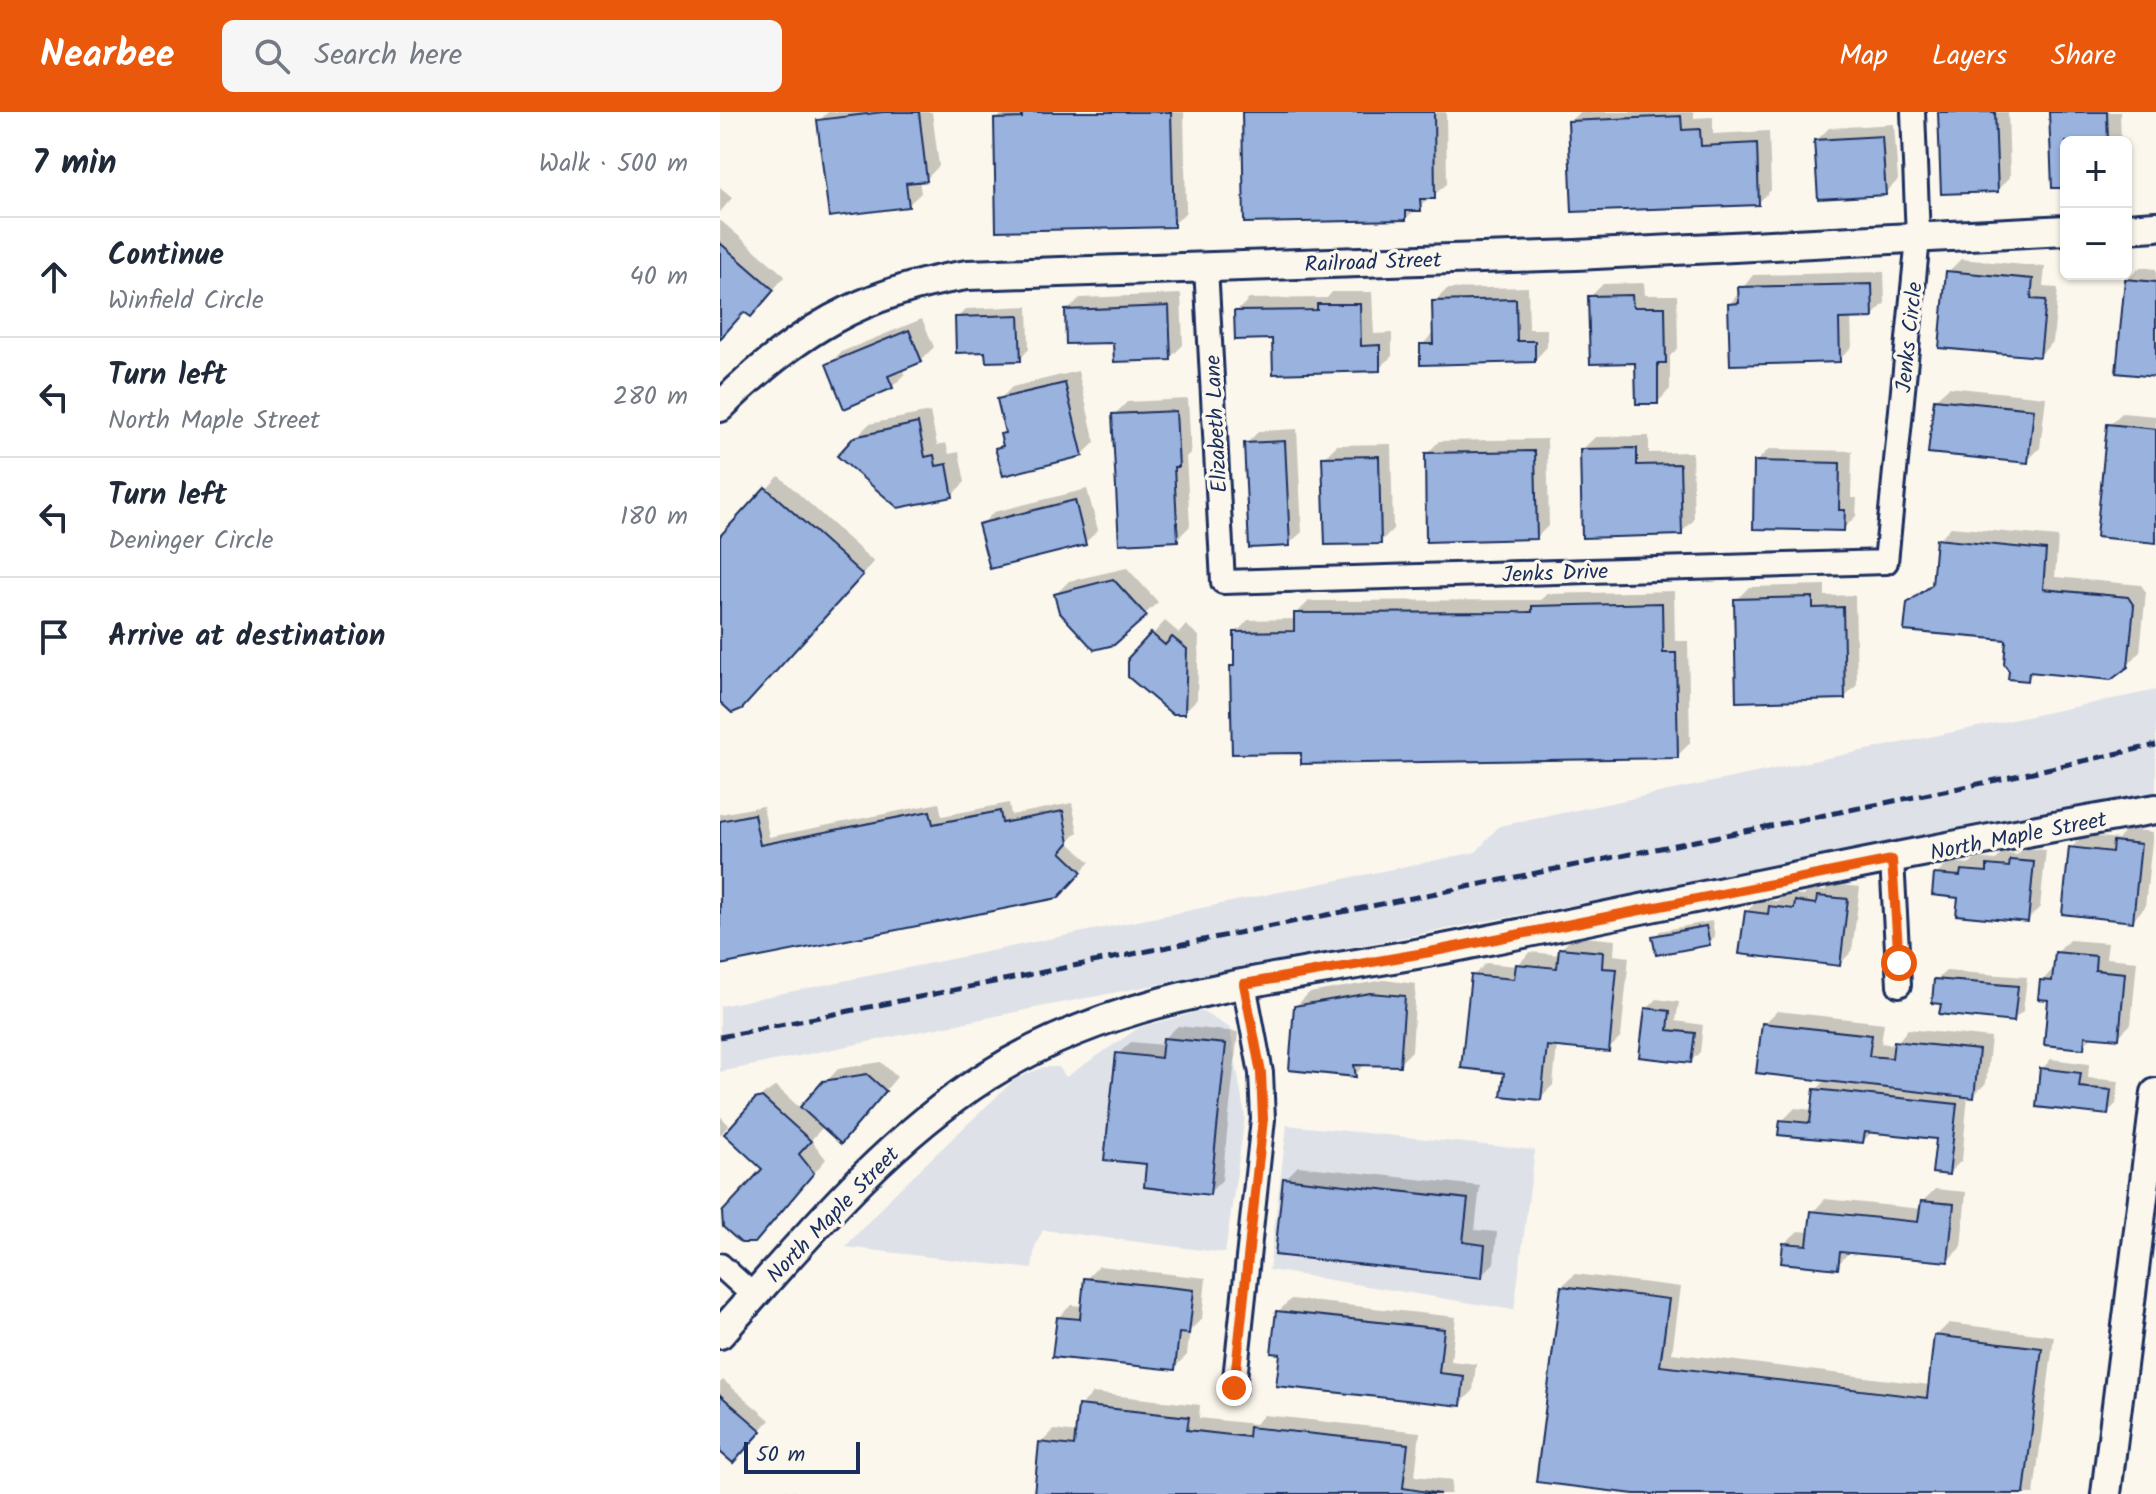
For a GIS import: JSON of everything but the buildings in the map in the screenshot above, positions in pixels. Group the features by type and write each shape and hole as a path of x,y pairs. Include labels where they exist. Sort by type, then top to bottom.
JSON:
{"main road":[{"path":"2132,228 2156,226"},
{"name":"Railroad Street","path":"720,407 785,347 842,312 924,281 1002,273 1576,255 2060,230"},
{"name":"North Maple Street","path":"720,1334 860,1179 908,1135 989,1075 1065,1035 1117,1013 1244,984 1430,952 2156,809"},
{"path":"2106,1494 2156,1093"}],"street":[{"name":"Jenks Circle","path":"1886,562 1918,238 1913,112"},
{"name":"Elizabeth Lane","path":"1206,267 1223,582"},
{"name":"Jenks Drive","path":"1223,582 1886,562"},
{"path":"1892,860 1899,985"},
{"path":"1234,1388 1263,1119 1261,1073 1244,984"},
{"path":"720,1265 754,1296"}],"shaded area":[{"path":"2156,690 2156,793 1040,1007 720,1072 720,1006 1476,852 1499,826"},
{"path":"1201,1011 1230,1028 1245,1117 1225,1253 1043,1230 1035,1247 1032,1269 845,1247 895,1193 1014,1080 1043,1067 1059,1067 1066,1077 1140,1027"},
{"path":"1287,1125 1535,1150 1514,1310 1269,1270"}],"railway":[{"path":"720,1037 1969,786 2156,745"}],"route":[{"path":"1234,1388 1263,1119 1261,1073 1244,984 1430,952 1892,860 1899,963"}]}
